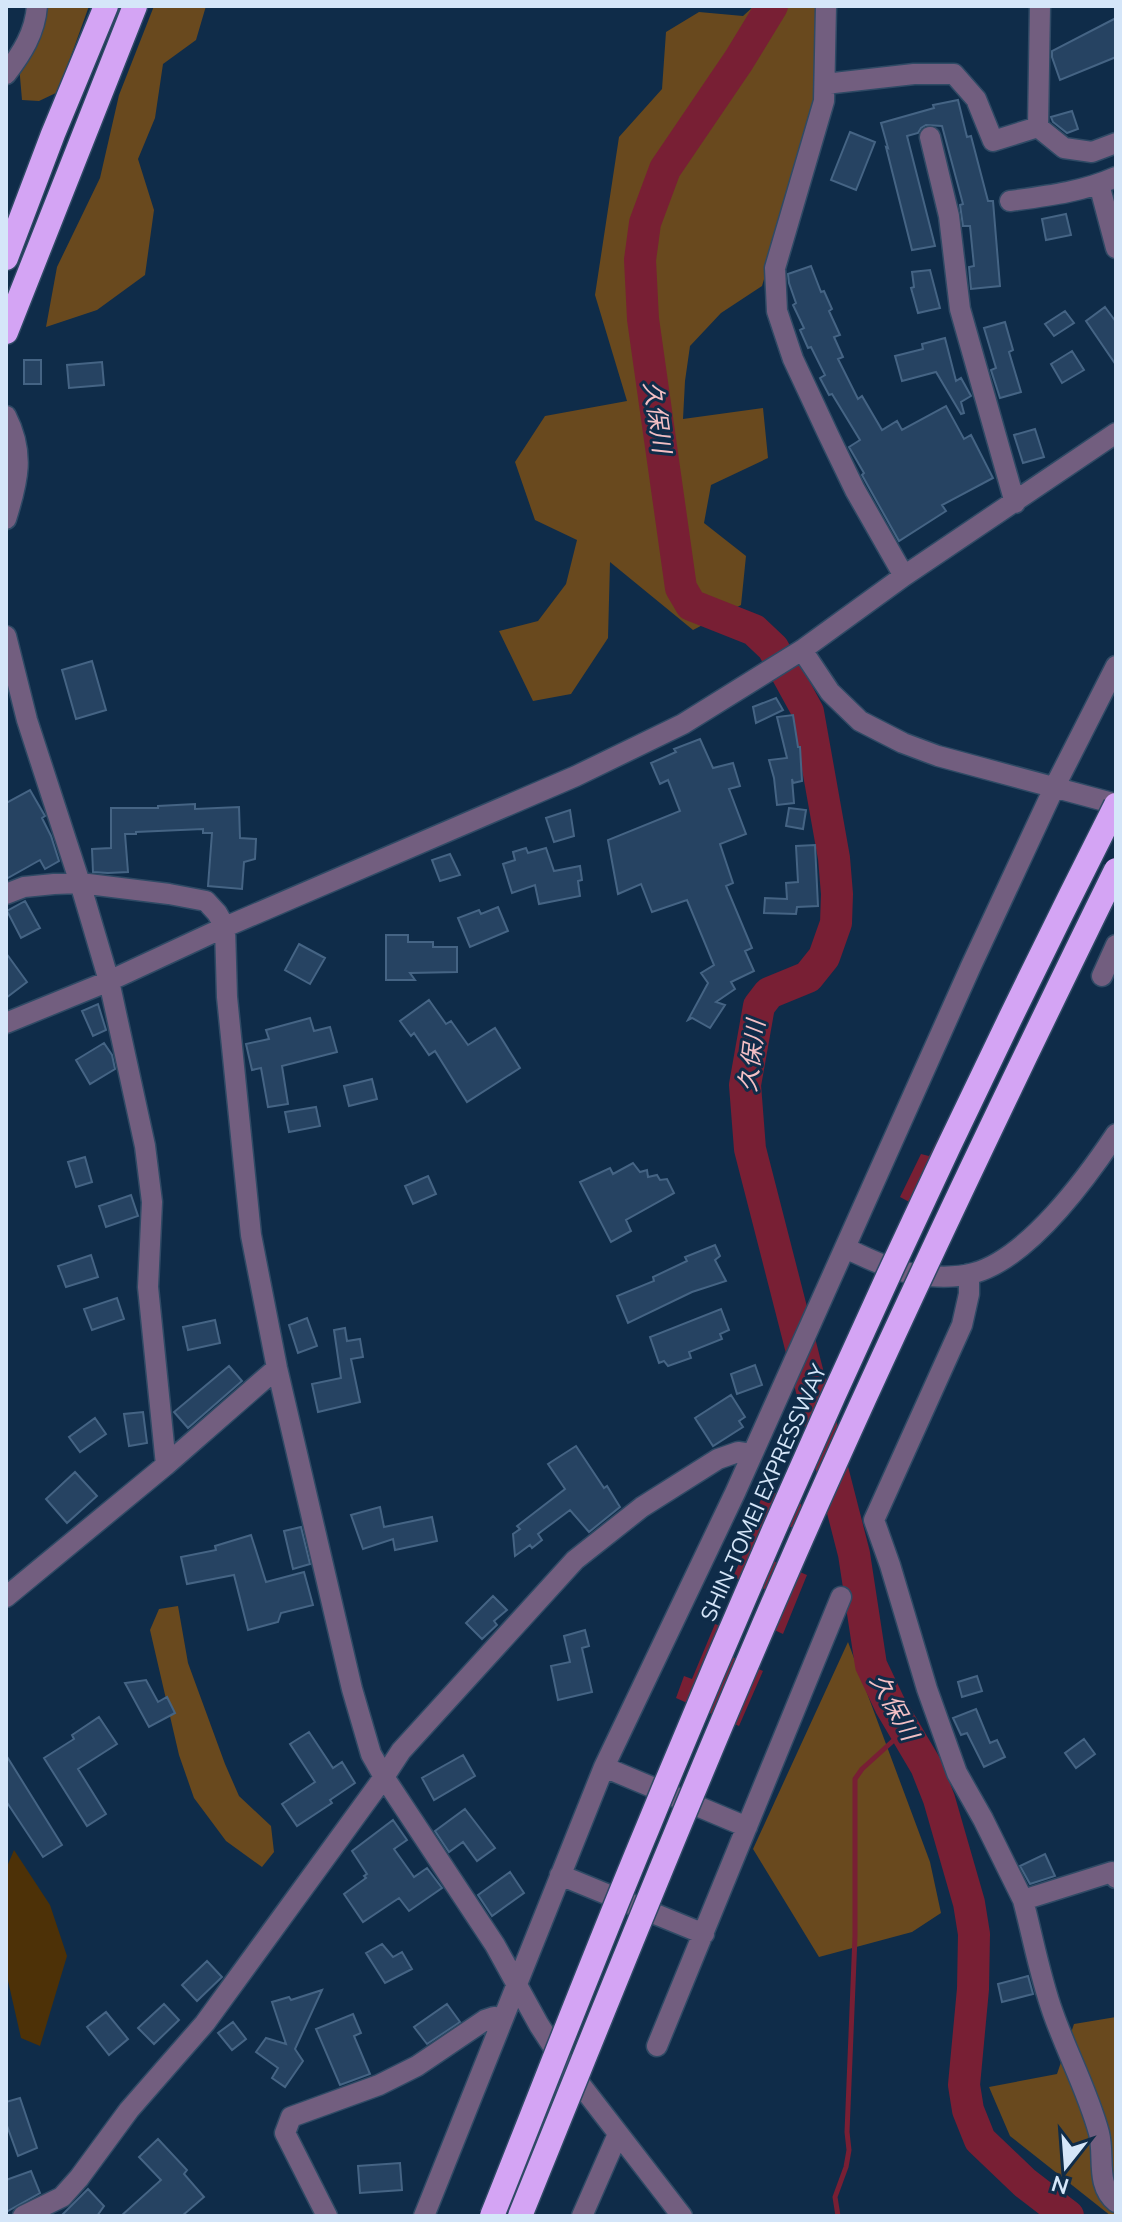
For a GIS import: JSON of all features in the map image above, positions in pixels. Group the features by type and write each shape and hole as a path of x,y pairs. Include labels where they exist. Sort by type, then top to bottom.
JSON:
{"highway":[{"path":"6,258 106,6"},
{"path":"6,332 135,6"},
{"name":"SHIN-TOMEI EXPRESSWAY","path":"492,2216 647,1828 771,1537 910,1232 1116,804"},
{"path":"520,2216 673,1836 796,1551 937,1240 1116,870"}],"street":[{"path":"6,74 23,51 36,23 37,6"},
{"path":"826,6 824,101 775,268 777,311 793,359 822,422 855,490 904,576"},
{"path":"1038,127 1040,6"},
{"path":"825,84 914,74 954,74 976,99 993,141 1038,127"},
{"path":"1038,127 1064,148 1092,152 1116,143"},
{"path":"930,137 949,216 960,309 1015,503"},
{"path":"1010,201 1067,194 1108,180 1116,248"},
{"path":"6,416 14,431 19,468 6,519"},
{"path":"6,1023 109,981 225,927 576,776 683,724 798,653 904,576 1116,433"},
{"path":"6,636 27,720 109,981 145,1146 152,1202 148,1287 166,1465"},
{"path":"798,653 830,692 860,721 903,743 938,756 1116,804"},
{"path":"424,2216 604,1767 752,1454 971,966 1054,788 1116,666"},
{"path":"6,894 24,887 80,883 169,894 206,901 225,927 227,997 251,1235 277,1368 352,1689 371,1754 495,1945 563,2062 682,2216"},
{"path":"1102,976 1116,945"},
{"path":"845,1248 901,1271 925,1275 969,1274 996,1264 1020,1248 1073,1191 1116,1134"},
{"path":"969,1274 967,1309 962,1325 874,1520 957,1773 1023,1900 1052,2011 1100,2136 1102,2176 1111,2198 1116,2202"},
{"path":"6,1597 166,1465 277,1368"},
{"path":"23,2216 62,2197 79,2178 129,2110 205,2023 401,1751 575,1560 642,1507 718,1459 738,1452 752,1454"},
{"path":"657,2046 841,1597"},
{"path":"604,1767 747,1827"},
{"path":"1023,1900 1112,1872 1116,1878"},
{"path":"560,1875 704,1934"},
{"path":"327,2216 285,2133 291,2117 405,2073 485,2020 503,2018"},
{"path":"582,2216 618,2134"}],"shaded area":[{"path":"34,6 89,6 58,92 39,101 22,100 19,65"},
{"path":"154,6 206,6 196,40 163,64 155,118 138,159 154,210 145,275 97,310 46,327 57,267 100,178 119,95"},
{"path":"754,6 817,6 818,98 762,286 721,313 690,346 683,419 763,408 768,458 711,485 704,523 746,556 741,605 693,630 610,562 608,638 571,694 533,701 499,631 538,621 566,584 577,540 535,520 515,462 545,416 627,401 595,295 619,137 662,89 666,32 699,12 743,16"},
{"path":"944,1126 968,1136 930,1213 900,1197 921,1154 929,1156"},
{"path":"766,1489 801,1504 804,1516 797,1529 788,1526 773,1561 807,1575 783,1634 757,1622 770,1591 733,1577 756,1525 751,1521"},
{"path":"178,1606 188,1663 225,1764 239,1796 271,1826 274,1852 262,1867 226,1841 194,1798 179,1755 150,1630 159,1609"},
{"path":"715,1624 737,1632 728,1655 763,1671 739,1726 676,1698 684,1676 692,1679"},
{"path":"848,1642 930,1862 941,1913 912,1932 819,1957 753,1849"},
{"path":"14,1850 50,1905 67,1956 40,2046 21,2038 6,1972 6,1869"},
{"path":"1116,2017 1116,2216 1111,2216 1010,2136 989,2087 1057,2074 1074,2024"}],"building":[{"path":"1116,18 1116,57 1060,80 1052,51"},
{"path":"958,100 988,201 993,201 1000,286 971,289 969,267 974,266 970,226 963,226 960,205 963,204 942,126 926,125 918,133 907,136 935,246 912,250 886,147 881,123"},
{"path":"1072,111 1078,129 1067,133 1051,117"},
{"path":"850,132 875,142 856,190 831,180"},
{"path":"1066,214 1071,235 1046,240 1042,219"},
{"path":"811,266 821,292 824,291 832,309 829,311 840,335 834,337 843,357 838,359 858,399 862,396 882,430 897,421 902,430 946,406 964,439 971,435 993,478 942,505 946,511 899,541 849,447 860,440 832,394 829,395 820,378 825,375 800,330 804,328 793,305 796,303 788,274"},
{"path":"930,270 940,308 918,313 911,288 914,287 912,272"},
{"path":"1105,307 1116,322 1116,365 1086,321"},
{"path":"1065,311 1074,323 1054,336 1045,324"},
{"path":"1005,322 1013,350 1009,352 1021,392 1000,398 991,370 996,368 984,328"},
{"path":"945,338 956,381 961,378 971,396 961,402 964,413 961,414 936,372 902,381 895,356 923,349 922,344"},
{"path":"1072,351 1084,370 1062,383 1051,364"},
{"path":"24,360 41,360 41,384 24,384"},
{"path":"102,362 104,385 69,388 67,365"},
{"path":"1035,429 1044,457 1023,463 1014,435"},
{"path":"92,661 106,710 76,719 62,670"},
{"path":"776,698 783,710 756,723 753,707"},
{"path":"793,715 800,747 802,781 793,783 792,779 794,803 777,805 769,760 787,758 777,717"},
{"path":"700,739 713,768 733,763 740,786 729,789 746,834 720,844 733,883 726,886 752,948 745,951 754,971 731,982 735,989 716,1002 725,1005 710,1028 692,1018 688,1020 708,983 701,973 714,965 687,900 652,912 641,884 618,894 608,840 680,811 668,780 660,784 651,763 676,752 674,749"},
{"path":"30,790 45,816 42,818 59,861 45,869 40,860 6,879 6,803"},
{"path":"195,804 195,809 239,807 240,838 256,839 255,859 244,862 242,889 208,886 212,833 203,833 203,829 125,834 128,872 93,872 92,849 111,848 111,808"},
{"path":"789,808 806,810 803,829 786,826"},
{"path":"570,810 574,836 554,842 546,818"},
{"path":"815,845 818,906 797,907 796,914 764,913 765,898 787,899 786,883 798,882 796,846"},
{"path":"526,848 528,853 546,848 554,871 580,866 580,896 539,904 535,885 512,893 503,864 515,860 513,852"},
{"path":"450,854 460,875 440,881 432,860"},
{"path":"25,901 40,928 21,938 7,911"},
{"path":"498,907 508,931 470,947 458,918"},
{"path":"386,935 408,935 408,942 433,942 433,947 457,947 457,972 410,973 415,980 386,980"},
{"path":"299,944 325,958 310,984 285,970"},
{"path":"6,953 27,982 6,998"},
{"path":"429,1000 446,1024 451,1021 468,1045 495,1028 520,1068 467,1102 435,1051 429,1055 414,1033 411,1036 400,1021"},
{"path":"98,1004 106,1030 93,1036 82,1011"},
{"path":"310,1018 314,1031 330,1027 337,1052 282,1066 288,1104 268,1107 261,1068 252,1070 246,1044 269,1039 266,1030"},
{"path":"104,1043 112,1055 115,1069 90,1084 76,1060"},
{"path":"372,1079 377,1099 349,1106 344,1086"},
{"path":"316,1107 320,1126 289,1132 285,1112"},
{"path":"85,1157 92,1182 76,1187 68,1162"},
{"path":"633,1163 640,1172 647,1170 648,1177 657,1175 660,1180 667,1179 674,1193 626,1220 631,1231 611,1242 580,1182 610,1168 613,1174"},
{"path":"428,1176 436,1194 413,1204 405,1186"},
{"path":"131,1195 138,1216 106,1227 99,1206"},
{"path":"715,1245 720,1256 715,1260 726,1281 692,1292 628,1323 617,1296 654,1281 653,1277 687,1261 685,1257"},
{"path":"91,1255 98,1277 66,1287 58,1266"},
{"path":"117,1298 124,1319 92,1330 84,1309"},
{"path":"721,1309 729,1330 720,1334 722,1339 689,1352 691,1358 668,1366 664,1361 659,1363 650,1337"},
{"path":"307,1318 317,1346 298,1353 289,1325"},
{"path":"215,1320 220,1343 188,1350 183,1327"},
{"path":"345,1328 347,1341 360,1339 363,1357 351,1359 360,1402 318,1412 312,1384 341,1378 334,1330"},
{"path":"755,1365 762,1385 737,1394 731,1374"},
{"path":"229,1366 242,1381 188,1428 174,1412"},
{"path":"731,1395 745,1417 739,1421 743,1427 713,1446 695,1418"},
{"path":"143,1412 147,1443 129,1446 124,1414"},
{"path":"95,1418 106,1434 80,1452 69,1437"},
{"path":"576,1446 620,1507 589,1532 570,1510 538,1534 542,1540 515,1556 513,1534 520,1529 517,1526 565,1489 548,1464"},
{"path":"75,1472 97,1496 67,1523 46,1499"},
{"path":"380,1507 384,1527 432,1517 437,1541 395,1550 393,1539 363,1549 351,1515"},
{"path":"301,1527 310,1564 293,1569 284,1531"},
{"path":"251,1535 266,1582 304,1572 313,1605 281,1613 278,1622 248,1630 234,1575 187,1584 181,1557 216,1550 215,1546"},
{"path":"493,1596 507,1610 494,1621 497,1625 482,1639 466,1623"},
{"path":"585,1630 589,1646 582,1648 592,1692 558,1700 551,1666 570,1662 564,1636"},
{"path":"977,1676 982,1691 962,1697 958,1682"},
{"path":"146,1680 158,1702 167,1697 175,1713 149,1727 125,1683"},
{"path":"976,1709 990,1743 997,1740 1005,1757 984,1767 967,1733 961,1735 953,1718"},
{"path":"99,1717 117,1744 78,1769 106,1814 87,1826 44,1758 74,1739 72,1735"},
{"path":"309,1732 333,1768 342,1762 355,1783 297,1826 282,1804 315,1782 290,1744"},
{"path":"1084,1739 1095,1754 1076,1768 1065,1753"},
{"path":"6,1755 62,1845 43,1857 6,1801"},
{"path":"463,1755 475,1776 434,1800 422,1778"},
{"path":"465,1809 495,1848 477,1861 463,1842 449,1852 435,1831"},
{"path":"393,1820 407,1840 394,1849 414,1877 427,1868 442,1888 409,1911 399,1898 363,1922 344,1894 367,1874 352,1851"},
{"path":"1045,1854 1055,1876 1030,1884 1020,1866"},
{"path":"510,1872 524,1893 492,1916 478,1895"},
{"path":"382,1944 393,1957 402,1952 412,1969 385,1983 366,1953"},
{"path":"207,1961 222,1977 197,2001 182,1985"},
{"path":"1028,1976 1033,1994 1002,2002 998,1984"},
{"path":"322,1990 295,2049 303,2061 285,2087 272,2078 278,2068 256,2052 266,2038 286,2044 272,2002 289,1997 291,2000"},
{"path":"164,2004 179,2020 154,2044 138,2028"},
{"path":"447,2004 460,2022 427,2044 414,2027"},
{"path":"106,2012 128,2039 109,2055 87,2027"},
{"path":"353,2014 361,2033 354,2036 370,2074 340,2085 316,2029"},
{"path":"233,2022 246,2039 232,2050 218,2033"},
{"path":"20,2098 37,2148 18,2156 6,2123 6,2102"},
{"path":"158,2139 187,2170 184,2174 204,2197 182,2216 121,2216 161,2180 139,2157"},
{"path":"400,2163 402,2190 360,2193 358,2166"},
{"path":"31,2171 40,2193 6,2212 6,2180"},
{"path":"88,2189 104,2206 97,2216 61,2216"}],"waterway":[{"name":"久保川","path":"772,6 665,169 645,223 640,260 643,319 681,588 691,605 754,630 773,648 808,712 834,858 836,923 824,957 808,977 769,993 759,1006 745,1085 750,1149 854,1554 871,1665 890,1705 926,1766 939,1799 969,1903 974,1934 973,1989 964,2085 968,2110 980,2140 1025,2183 1068,2216"},
{"path":"838,2216 835,2197 849,2150 847,2132 855,1936 855,1779 905,1730"}]}
